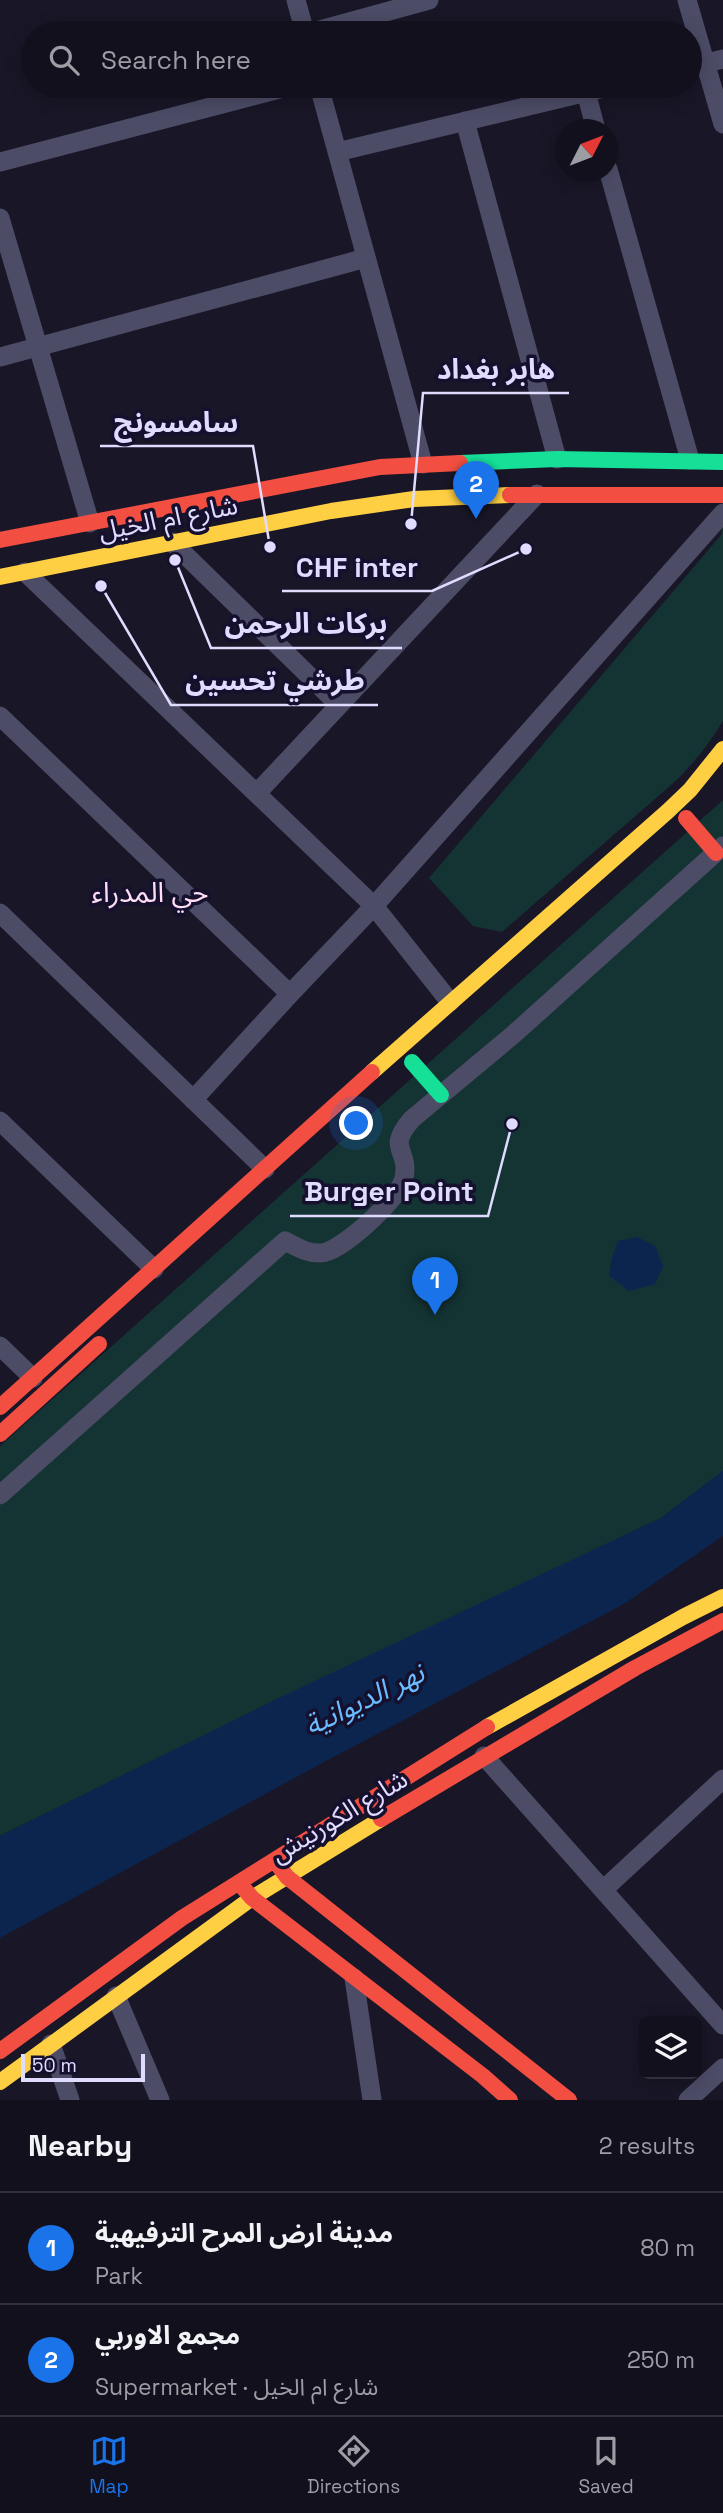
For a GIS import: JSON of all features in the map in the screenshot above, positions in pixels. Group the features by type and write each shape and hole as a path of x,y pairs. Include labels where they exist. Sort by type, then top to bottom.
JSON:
{"main road":[{"name":"شارع ام الخيل","path":"0,540 380,467 556,459 722,462"},
{"name":"شارع ام الخيل","path":"0,577 394,501 537,494 723,495"},
{"path":"0,1407 450,1002 668,811 690,790 723,749"},
{"path":"700,805 682,822 720,849"},
{"path":"398,1075 417,1058 441,1095"},
{"path":"0,1434 110,1334"},
{"name":"شارع الكورنيش","path":"0,2051 182,1918 274,1859 468,1738 723,1597"},
{"name":"شارع الكورنيش","path":"0,2082 252,1898 484,1756 635,1668 723,1621"},
{"path":"274,1859 287,1877 569,2100"},
{"path":"239,1882 252,1898 483,2076 510,2100"}],"street":[{"path":"296,0 303,21"},
{"path":"351,21 429,0"},
{"path":"687,0 693,21"},
{"path":"706,63 723,124"},
{"path":"0,162 245,98"},
{"path":"322,98 423,464"},
{"path":"337,152 561,98"},
{"path":"588,98 593,119"},
{"path":"465,121 556,459"},
{"path":"611,182 690,460"},
{"path":"0,218 90,523"},
{"path":"0,357 366,258"},
{"path":"257,793 537,494"},
{"path":"193,1100 374,906 723,513"},
{"path":"172,542 338,704"},
{"path":"25,572 374,906 450,1002"},
{"path":"0,716 290,994"},
{"path":"0,1495 285,1241 305,1251 323,1253 338,1247 388,1204 400,1191 405,1177 404,1162 398,1147 399,1134 412,1119 534,1016 720,849"},
{"path":"0,913 265,1169"},
{"path":"0,1121 154,1269"},
{"path":"0,1346 33,1378"},
{"path":"484,1756 723,2025"},
{"path":"603,1890 721,1785"},
{"path":"354,1978 372,2100"},
{"path":"116,1996 160,2100"},
{"path":"51,2044 70,2100"},
{"path":"688,2100 723,2068"},
{"path":"483,2076 487,2100"}],"green space":[{"path":"723,521 723,721 702,752 678,779 502,932 473,926 429,878 721,535"},
{"path":"723,800 723,1471 661,1518 0,1836 0,1446"}],"water":[{"path":"637,1237 655,1246 663,1266 655,1284 629,1291 609,1276 618,1241"},
{"name":"نهر الديوانية","path":"723,1471 723,1536 624,1604 326,1761 0,1938 0,1836 287,1694 661,1518"}],"traffic: fast":[{"path":"460,463 557,459 723,462"},
{"path":"412,1062 441,1095"}],"traffic: slow":[{"path":"0,577 331,511 414,499 510,495"},
{"path":"372,1072 668,811 690,790 723,749"},
{"path":"487,1727 723,1597"},
{"path":"0,2082 252,1898 381,1819"}],"traffic: jam":[{"path":"0,540 380,467 460,463"},
{"path":"510,495 723,495"},
{"path":"686,818 716,853"},
{"path":"0,1407 372,1072"},
{"path":"0,1434 99,1344"},
{"path":"381,1819 635,1668 723,1621"},
{"path":"0,2051 182,1918 487,1727"},
{"path":"278,1865 287,1877 569,2100"},
{"path":"240,1884 252,1898 483,2076 510,2100"}],"place":[{"name":"مجمع الاوربي","path":"476,519"},
{"name":"هابر بغداد","path":"411,524"},
{"name":"سامسونج","path":"270,547"},
{"name":"CHF inter","path":"526,549"},
{"name":"بركات الرحمن","path":"175,560"},
{"name":"طرشي تحسين","path":"101,586"},
{"name":"Burger Point","path":"512,1124"},
{"name":"مدينة ارض المرح الترفيهية","path":"435,1315"}],"district":[{"name":"حي المدراء","path":"150,892"}]}
